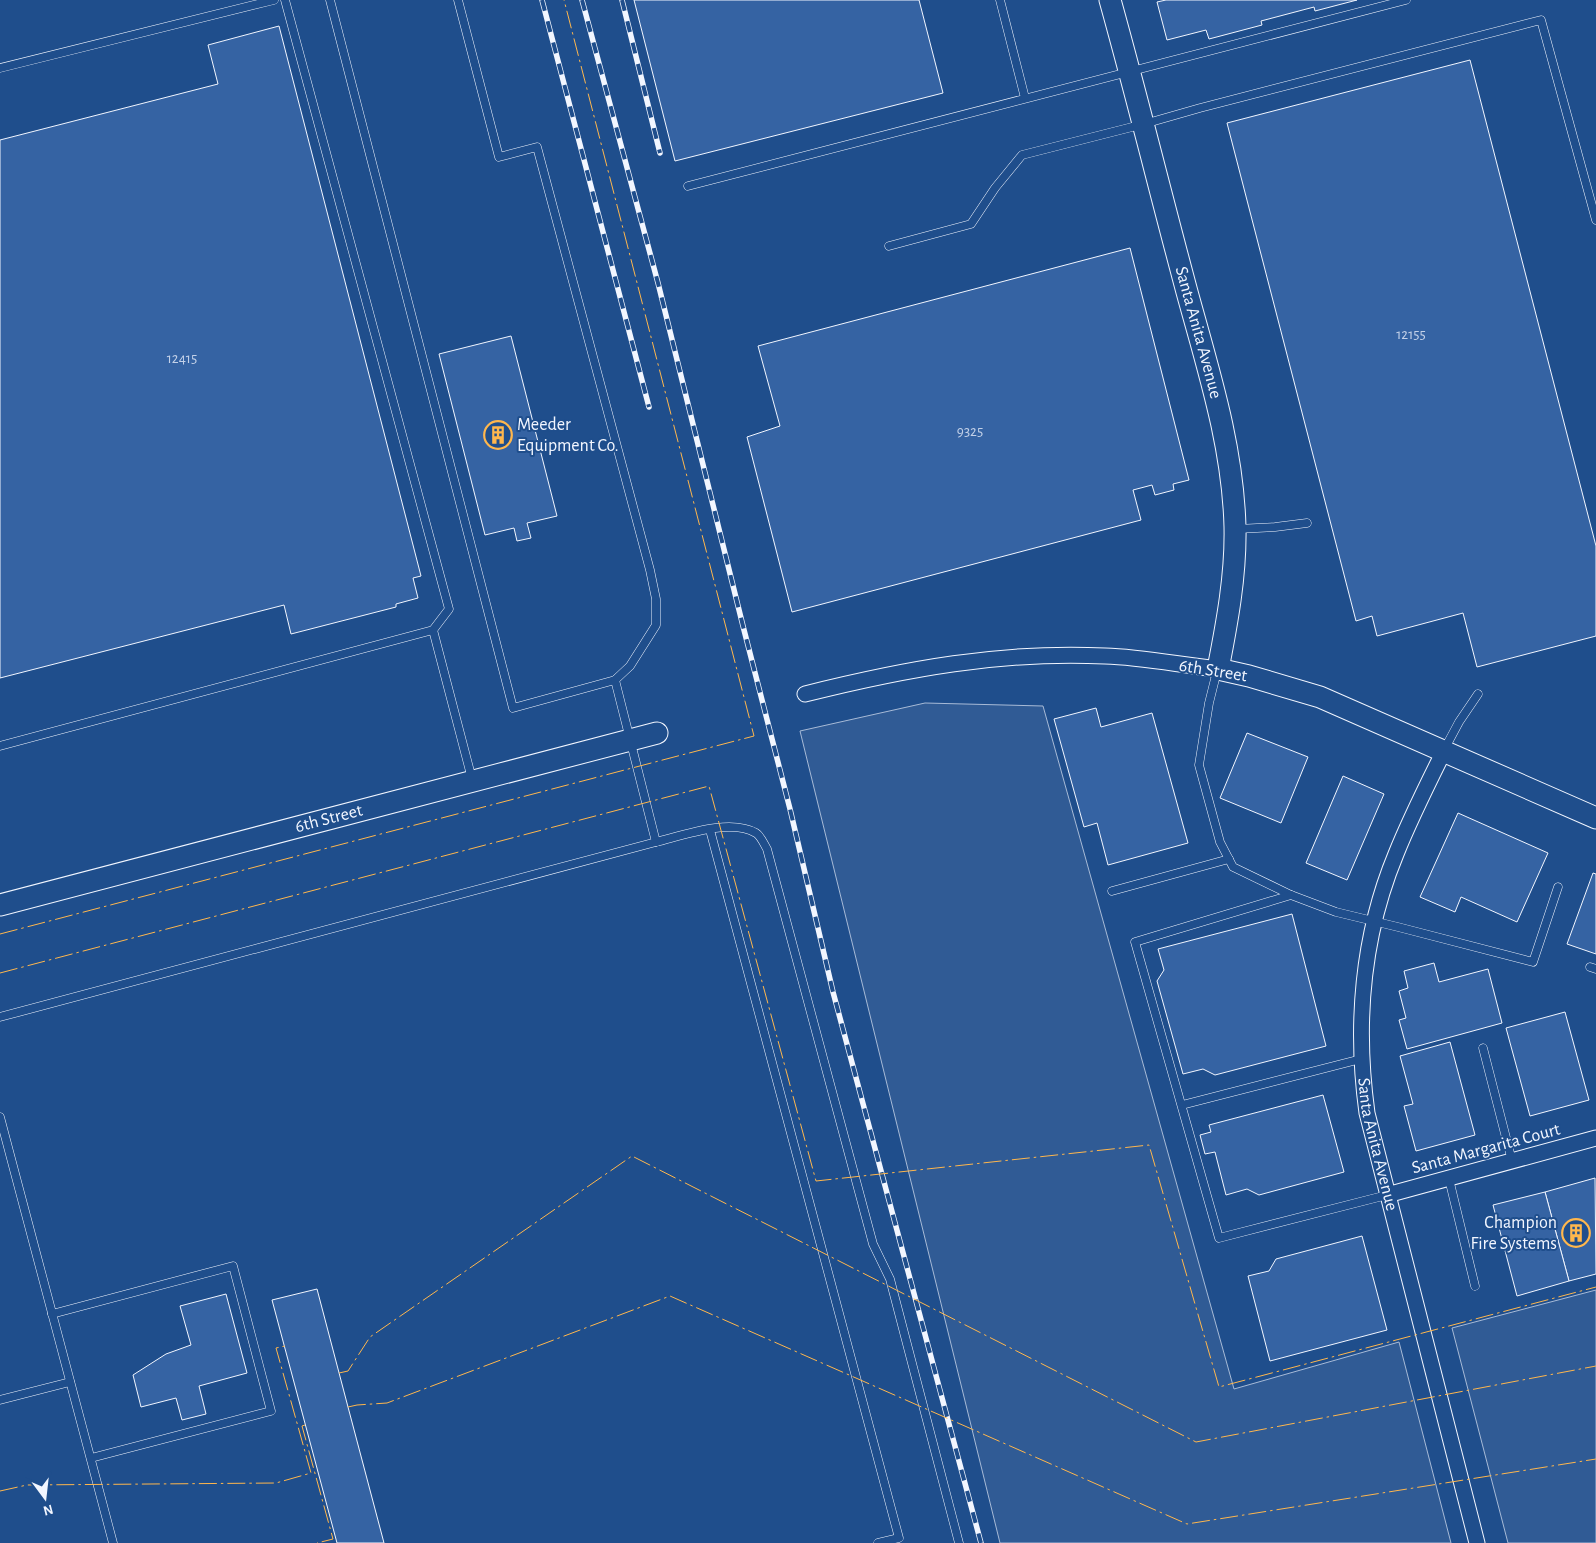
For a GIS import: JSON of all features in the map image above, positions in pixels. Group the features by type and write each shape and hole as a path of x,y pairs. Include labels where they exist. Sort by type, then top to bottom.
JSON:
{"street":[{"name":"Santa Anita Avenue","path":"1110,0 1221,417 1228,454 1235,529 1230,604 1218,669"},
{"name":"6th Street","path":"805,694 900,672 958,662 1011,657 1106,656 1218,669 1320,697 1596,818"},
{"name":"6th Street","path":"0,905 657,733"},
{"name":"Santa Anita Avenue","path":"1444,751 1396,855 1374,921 1363,988 1361,1059 1367,1112 1477,1543"},
{"name":"Santa Margarita Court","path":"1387,1195 1596,1138"}],"lane":[{"path":"0,68 274,0"},
{"path":"0,746 433,630 449,609 285,0"},
{"path":"330,0 513,708 614,680 630,666 656,625 656,599 650,570 538,147 499,157 458,0"},
{"path":"1000,0 1025,98"},
{"path":"688,186 1406,0"},
{"path":"889,246 971,224 995,188 1022,155 1541,20 1596,220"},
{"path":"1235,529 1307,523"},
{"path":"433,630 473,781"},
{"path":"1218,669 1199,766 1220,842 1233,866 1291,895 1336,912 1533,962 1558,887"},
{"path":"614,680 656,842"},
{"path":"1444,751 1459,722 1478,694"},
{"path":"0,1017 656,842 710,830 740,826 758,834 767,849 873,1244 890,1279 959,1543"},
{"path":"710,830 898,1538 878,1543"},
{"path":"1112,891 1229,859"},
{"path":"1291,895 1135,942 1219,1238 1387,1195"},
{"path":"1483,1048 1512,1161"},
{"path":"1182,1105 1361,1059"},
{"path":"0,1117 113,1543"},
{"path":"1448,1179 1475,1286"},
{"path":"52,1314 233,1266 271,1411 90,1458"},
{"path":"0,1400 70,1382"}],"shaded area":[{"path":"925,703 1043,706 1234,1389 1399,1342 1451,1543 1000,1543 800,731"},
{"path":"1596,1290 1596,1543 1508,1543 1452,1328"}],"building":[{"path":"634,0 919,0 943,93 675,161"},
{"path":"1166,0 1357,0 1315,11 1314,7 1261,21 1262,25 1209,39 1206,30 1167,40 1157,2"},
{"path":"279,26 421,576 413,578 418,598 396,604 396,607 291,634 284,605 0,678 0,140 218,84 208,45"},
{"path":"1470,60 1596,546 1596,636 1477,667 1463,613 1377,636 1372,616 1356,621 1227,123"},
{"path":"1130,248 1189,480 1173,484 1174,490 1155,495 1152,485 1133,490 1141,520 792,612 747,437 780,426 758,346"},
{"name":"Meeder Equipment Co.","path":"511,336 557,516 527,523 531,538 517,541 514,528 485,535 439,354"},
{"path":"1096,708 1101,727 1152,713 1188,843 1108,865 1097,823 1084,827 1054,719"},
{"path":"1247,733 1308,757 1281,823 1220,798"},
{"path":"1343,776 1384,794 1347,880 1306,863"},
{"path":"1458,813 1548,853 1517,922 1461,897 1455,912 1420,897"},
{"path":"1593,873 1596,874 1596,954 1567,944"},
{"path":"1292,914 1326,1046 1215,1075 1203,1069 1183,1074 1157,981 1164,970 1158,949"},
{"path":"1434,963 1439,982 1488,969 1502,1023 1407,1049 1399,1020 1406,1018 1399,991 1408,988 1404,971"},
{"path":"1565,1012 1589,1100 1530,1116 1506,1028"},
{"path":"1450,1042 1475,1135 1416,1151 1404,1106 1413,1104 1400,1056"},
{"path":"1323,1095 1344,1172 1259,1195 1247,1189 1226,1195 1215,1152 1205,1154 1200,1135 1211,1132 1209,1125"},
{"name":"Champion Fire Systems","path":"1595,1178 1596,1274 1569,1281 1545,1192"},
{"path":"1545,1192 1569,1281 1517,1296 1493,1205"},
{"path":"1362,1236 1387,1330 1270,1361 1248,1276 1269,1271 1276,1259"},
{"path":"317,1289 384,1543 337,1543 272,1300"},
{"path":"226,1294 247,1373 199,1386 206,1414 182,1420 176,1398 141,1407 133,1375 166,1354 191,1345 180,1306"}],"railway":[{"path":"542,0 649,407"},
{"path":"582,0 658,283 790,809 833,992 981,1543"},
{"path":"622,0 660,153"}],"power":[{"path":"0,934 754,736 564,0"},
{"path":"0,973 709,786 816,1181 1149,1145 1219,1387 1596,1287"},
{"path":"339,1373 348,1371 370,1337 632,1156 1196,1442 1596,1366"},
{"path":"348,1407 387,1403 670,1296 1187,1524 1596,1459"},
{"path":"0,1491 27,1485 276,1483 311,1473 276,1348 285,1346"},
{"path":"305,1425 302,1426 333,1539 317,1543"}],"place":[{"name":"Meeder Equipment Co.","path":"498,435"},
{"name":"Champion Fire Systems","path":"1576,1233"}]}
